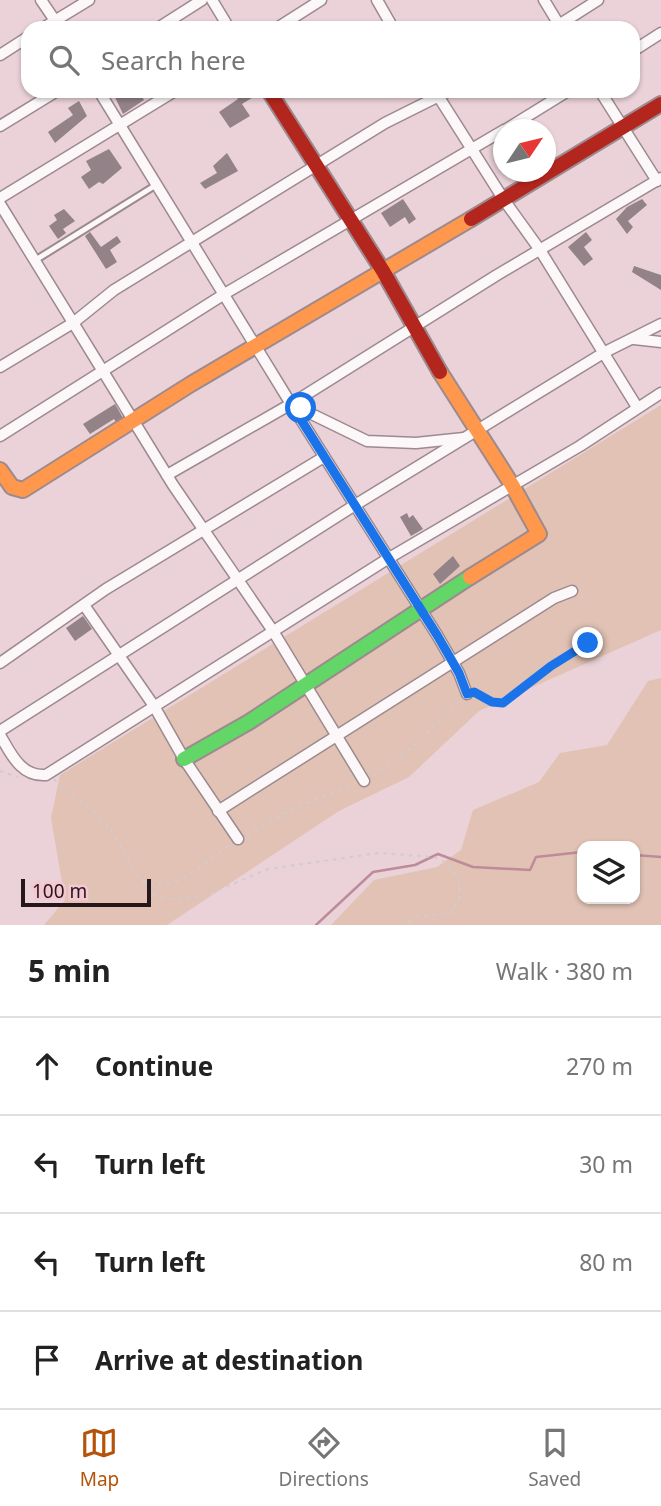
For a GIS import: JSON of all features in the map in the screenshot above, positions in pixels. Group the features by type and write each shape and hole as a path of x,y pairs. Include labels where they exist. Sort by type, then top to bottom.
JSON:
{"street":[{"path":"41,0 55,21"},
{"path":"61,21 89,0"},
{"path":"169,21 202,0"},
{"path":"212,0 225,21"},
{"path":"288,21 321,0"},
{"path":"377,0 389,21"},
{"path":"544,0 555,21"},
{"path":"567,21 598,0"},
{"path":"640,46 661,33"},
{"path":"0,55 21,42"},
{"path":"0,126 46,98"},
{"path":"103,98 192,243 226,293 324,457 390,558 452,661 467,694"},
{"path":"0,198 163,98"},
{"path":"184,760 306,684 420,608 536,538 538,528 512,485 474,434 383,271 273,98"},
{"path":"0,367 73,323 114,290 430,98"},
{"path":"439,98 504,200 540,250 637,407"},
{"path":"522,119 557,98"},
{"path":"167,475 291,404 413,326 621,199 659,179 605,98"},
{"path":"0,470 12,488 23,490 135,422 177,393 625,128 661,104"},
{"path":"0,436 226,293 493,137"},
{"path":"0,204 167,475 273,631 364,781"},
{"path":"661,324 605,352 355,505 118,654 0,733 16,761 32,774 49,773 390,558 580,446 661,393"},
{"path":"631,339 661,342"},
{"path":"291,404 367,440 416,443 474,434"},
{"path":"0,663 204,529 324,457"},
{"path":"218,811 452,661 554,598 572,591"},
{"path":"84,606 153,706 184,760 238,839"}],"lane":[{"path":"34,261 156,185"}],"path":[{"path":"142,879 156,885 178,880 238,839 295,808 364,781 411,748 467,694 474,692 492,702 503,703 551,666 607,633"},
{"path":"0,771 15,777 32,774"},
{"path":"49,773 108,826 153,895 167,899 202,897 268,869 362,854 434,857 447,863 459,879 459,899 451,913 416,917 405,925"}],"shaded area":[{"path":"661,405 661,630 479,711 409,777 339,811 167,925 44,925 65,900 51,818 60,775"},
{"path":"661,678 661,925 331,925 374,880 437,867 461,850 473,810 539,782 560,753 607,745 648,681"}],"building":[{"path":"115,98 143,98 144,100 123,114"},
{"path":"252,98 242,104 250,116 230,128 219,112 238,99"},
{"path":"79,101 87,116 55,143 48,132 73,115 68,108"},
{"path":"109,149 122,168 103,184 99,182 89,189 81,177 91,170 86,161"},
{"path":"227,153 238,171 205,189 200,183 217,173 213,166"},
{"path":"403,199 416,219 409,224 405,217 390,227 381,213"},
{"path":"642,199 647,205 628,221 633,227 627,234 616,219 627,207"},
{"path":"64,209 75,221 63,229 66,233 58,239 49,226 57,220 54,215"},
{"path":"90,232 101,247 117,236 121,242 110,250 117,262 106,269 85,236"},
{"path":"586,232 592,240 584,247 593,259 584,266 568,247"},
{"path":"634,266 661,275 661,290 632,272"},
{"path":"115,404 123,418 116,422 114,419 90,434 83,424"},
{"path":"407,513 409,518 413,515 423,529 411,536 400,517"},
{"path":"453,556 460,566 440,584 433,574"},
{"path":"83,616 92,629 75,641 66,628"}],"waterway":[{"path":"316,925 373,872 415,865 438,854 473,867 530,870 536,857 577,853"},
{"path":"640,855 661,857"}],"traffic: fast":[{"path":"184,759 249,722 470,577"}],"traffic: slow":[{"path":"0,470 12,487 23,490 191,384 471,219"},
{"path":"440,372 512,485 539,534 470,577"}],"traffic: jam":[{"path":"273,98 383,271 440,372"},
{"path":"471,219 661,104"}],"route":[{"path":"301,408 291,404 437,635 459,673 467,694 474,692 492,702 503,703 551,666 588,643"}]}
